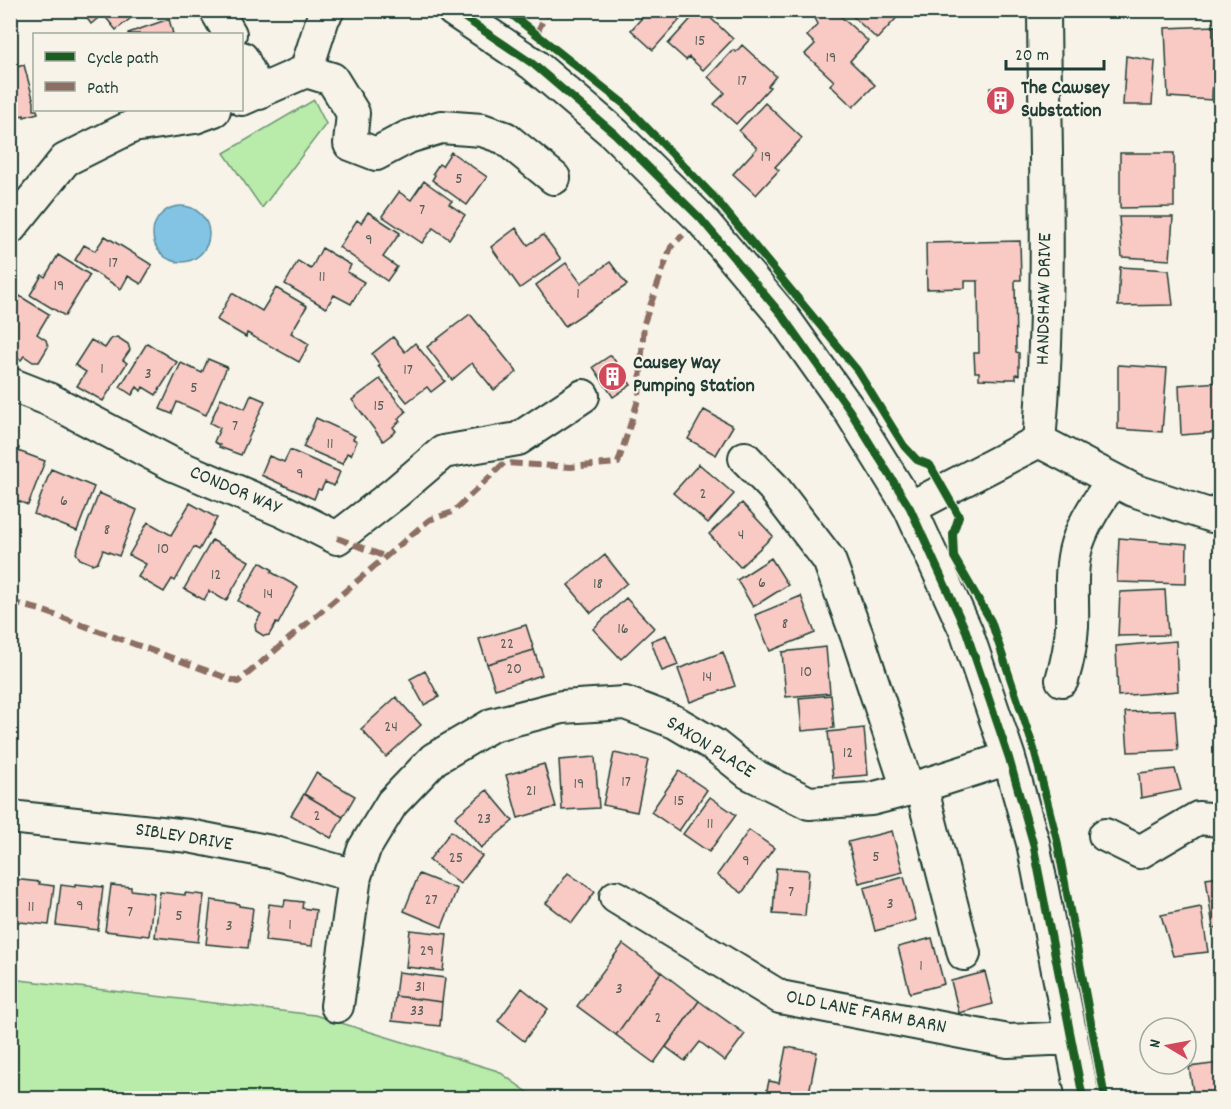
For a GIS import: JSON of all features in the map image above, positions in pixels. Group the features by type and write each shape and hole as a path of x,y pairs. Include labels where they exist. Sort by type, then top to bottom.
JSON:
{"street":[{"path":"216,10 229,33"},
{"path":"306,71 323,18 328,10"},
{"path":"453,10 542,72 615,134 700,218 781,314 850,411 910,508 966,631 1009,758 1033,843 1083,1098"},
{"name":"HANDSHAW DRIVE","path":"1039,441 1044,381 1047,271 1044,10"},
{"path":"243,63 250,96 306,71 332,79 353,112 350,144 376,154 408,137 441,127 482,130 505,138 554,178"},
{"path":"10,228 65,160 133,126 195,117 211,111"},
{"name":"CONDOR WAY","path":"10,384 48,399 174,465 283,511 337,538 443,452 518,439 583,396"},
{"path":"910,508 1039,441 1133,490 1212,516 1221,511"},
{"path":"745,458 773,487 829,560 915,788 964,954"},
{"path":"1062,680 1072,629 1072,573 1077,545 1088,517 1113,480"},
{"name":"SAXON PLACE","path":"337,1006 355,876 364,849 392,803 434,759 492,725 562,707 625,703 665,718 714,745 749,773 809,803 871,799 915,788 1009,758"},
{"name":"SIBLEY DRIVE","path":"10,817 189,836 271,852 355,876"},
{"path":"1105,835 1140,852 1198,818 1221,820"},
{"name":"OLD LANE FARM BARN","path":"616,897 780,997 1008,1041 1071,1038"}],"green space":[{"path":"314,100 326,124 262,208 224,153"},
{"path":"11,979 315,1015 498,1071 536,1098 11,1098"}],"water":[{"path":"181,206 192,208 201,214 207,223 209,234 207,245 201,254 192,260 181,262 170,260 161,254 155,245 153,234 155,223 161,214 170,208"}],"building":[{"path":"81,10 141,10 116,30 103,14 91,24"},
{"path":"649,10 679,10 684,15 653,50 631,30"},
{"path":"699,10 702,10 733,39 703,70 689,57 686,60 668,44"},
{"path":"822,10 831,10 839,15 868,41 850,61 875,85 853,107 830,85 834,81 805,54 815,44 807,36 818,24 815,18"},
{"path":"846,10 904,10 877,39"},
{"path":"169,19 173,33 128,33"},
{"path":"1215,26 1212,100 1168,97 1165,28"},
{"path":"742,45 776,76 768,86 770,87 736,124 714,104 725,93 708,77 733,50 736,52"},
{"path":"1126,56 1155,61 1152,105 1123,105"},
{"path":"24,65 33,98 33,111 38,113 16,117 14,111 10,113 10,69"},
{"name":"The Cawsey Substation","path":"990,88 1009,88 1010,111 991,112"},
{"path":"765,103 802,138 775,167 779,170 756,195 733,174 757,148 739,131"},
{"path":"451,152 487,177 467,205 432,180 435,175 433,173 439,164 442,166"},
{"path":"1120,153 1174,153 1174,207 1120,208"},
{"path":"424,181 452,201 449,204 465,215 449,239 433,228 422,243 382,216 399,192 411,200"},
{"path":"368,212 400,233 383,257 397,267 387,281 339,247 357,220 361,223"},
{"path":"1119,217 1173,217 1170,260 1122,257"},
{"path":"516,228 528,245 543,235 561,259 520,288 491,247"},
{"path":"105,236 152,265 141,284 128,276 121,289 75,260 84,245 95,251"},
{"path":"1020,241 1021,280 1015,280 1016,352 1019,353 1019,375 1016,374 1016,379 1006,380 979,379 979,372 975,372 974,353 979,353 978,281 965,281 965,288 927,289 926,243"},
{"path":"322,248 351,265 347,272 364,282 351,304 334,295 326,308 285,284 298,261 311,269"},
{"path":"58,255 90,275 65,316 30,295 42,275 45,277"},
{"path":"610,262 627,285 565,326 536,285 566,263 581,283"},
{"path":"1120,267 1169,270 1173,305 1118,306"},
{"path":"276,288 307,306 291,333 309,344 299,362 247,333 246,337 217,320 232,293 262,311"},
{"path":"18,295 49,314 37,334 46,340 48,347 39,362 33,362 24,356 21,360 10,353 10,308"},
{"path":"470,314 517,372 494,390 472,363 452,380 427,347"},
{"path":"117,337 128,344 130,350 123,360 127,363 103,401 77,386 86,372 75,365 91,340 105,348 111,339"},
{"path":"393,337 405,352 415,343 445,381 431,392 427,387 407,402 378,366 380,365 372,354"},
{"path":"147,343 177,362 156,395 143,387 141,391 137,387 132,395 120,387"},
{"name":"Causey Way Pumping Station","path":"611,355 631,385 613,397 593,367"},
{"path":"208,359 227,367 206,415 177,402 172,414 160,409 181,363 202,373"},
{"path":"1118,365 1167,368 1162,432 1118,429"},
{"path":"380,379 406,412 393,427 396,431 383,441 352,400"},
{"path":"1219,382 1220,432 1181,435 1179,385"},
{"path":"251,395 265,401 241,455 219,447 220,445 214,442 220,428 210,423 221,398 245,409"},
{"path":"704,410 733,426 716,455 688,439"},
{"path":"316,418 355,436 353,439 357,441 351,455 347,453 342,464 303,447"},
{"path":"10,445 19,448 18,451 45,461 28,505 10,498"},
{"path":"290,450 340,472 334,486 325,482 321,490 318,489 314,499 261,475 269,456 284,462"},
{"path":"699,464 734,494 708,523 673,493"},
{"path":"51,469 94,487 77,531 34,514"},
{"path":"99,493 137,510 119,556 103,550 98,562 92,564 80,559 76,553"},
{"path":"190,503 217,518 199,550 194,547 175,581 172,579 164,592 138,577 146,564 129,555 148,522 171,535"},
{"path":"742,503 773,536 740,567 709,534"},
{"path":"1119,538 1187,544 1186,584 1117,582"},
{"path":"212,540 249,561 226,601 209,591 204,600 184,589"},
{"path":"605,555 627,583 591,613 568,585"},
{"path":"771,558 788,585 753,607 737,580"},
{"path":"260,562 273,570 271,572 298,587 278,624 276,623 269,635 264,636 256,631 255,625 261,614 238,601"},
{"path":"1165,590 1168,635 1118,636 1120,592"},
{"path":"801,596 815,633 770,651 755,615"},
{"path":"626,598 654,628 621,659 593,629"},
{"path":"526,625 534,650 487,664 479,639"},
{"path":"666,635 678,665 662,671 651,641"},
{"path":"1176,641 1178,691 1118,696 1116,646"},
{"path":"826,647 830,693 786,697 782,652"},
{"path":"534,650 542,675 495,689 487,664"},
{"path":"723,652 735,686 690,702 678,669"},
{"path":"425,671 439,697 424,705 410,679"},
{"path":"831,695 834,728 802,731 799,698"},
{"path":"396,697 421,725 386,757 361,729"},
{"path":"1175,710 1178,750 1128,752 1125,712"},
{"path":"864,728 868,775 833,778 828,732"},
{"path":"614,753 648,760 637,812 603,805"},
{"path":"595,757 599,808 562,810 559,760"},
{"path":"544,764 556,807 518,818 506,775"},
{"path":"1175,769 1181,790 1141,798 1139,773"},
{"path":"679,771 707,790 679,831 651,812"},
{"path":"316,773 355,796 343,817 304,794"},
{"path":"487,790 513,821 481,848 455,817"},
{"path":"304,794 343,817 331,838 291,815"},
{"path":"710,797 736,815 709,852 683,834"},
{"path":"749,830 774,848 742,893 717,875"},
{"path":"451,831 482,856 460,884 429,860"},
{"path":"892,831 903,872 859,883 848,842"},
{"path":"776,868 809,870 805,916 773,914"},
{"path":"568,873 595,892 572,923 546,903"},
{"path":"419,874 457,889 442,927 404,911"},
{"path":"1220,876 1220,927 1213,928 1206,878"},
{"path":"904,877 916,920 875,931 864,888"},
{"path":"12,879 54,886 49,925 10,921"},
{"path":"75,884 103,887 98,930 56,925 61,885 75,887"},
{"path":"111,885 154,893 149,936 105,931"},
{"path":"160,892 204,895 198,942 155,937"},
{"path":"211,900 253,908 248,948 206,944"},
{"path":"285,900 303,902 302,908 316,910 312,946 265,941 269,904 284,906"},
{"path":"1201,907 1208,952 1173,956 1161,915"},
{"path":"410,930 447,934 443,971 406,967"},
{"path":"932,938 944,984 910,993 898,947"},
{"path":"623,944 661,972 616,1035 577,1006"},
{"path":"398,972 445,978 442,1002 395,996"},
{"path":"661,972 699,1001 654,1063 616,1035"},
{"path":"985,972 993,1004 959,1013 951,981"},
{"path":"522,988 548,1009 524,1041 498,1021"},
{"path":"395,996 442,1002 440,1026 392,1021"},
{"path":"699,1001 745,1034 725,1061 700,1042 685,1061 666,1047"},
{"path":"786,1047 817,1052 808,1098 765,1098 769,1081 779,1083"},
{"path":"1220,1063 1220,1098 1194,1098 1190,1076 1198,1076 1198,1066"}],"marked path":[{"path":"537,33 550,10"},
{"path":"10,602 41,610 238,682 429,520 453,512 504,463 571,467 618,463 639,397 644,323 671,247 683,235"},
{"path":"337,538 386,557"}],"cycle path":[{"path":"453,10 533,64 615,134 700,218 781,314 850,411 910,508 966,631 1009,758 1033,843 1083,1098"},
{"path":"506,10 624,104 715,198 857,370 904,446 917,460 930,465 959,516 953,534 954,557 991,621 1034,749 1057,840 1105,1098"}],"place":[{"name":"The Cawsey Substation","path":"1000,100"},
{"name":"Causey Way Pumping Station","path":"612,376"}]}
